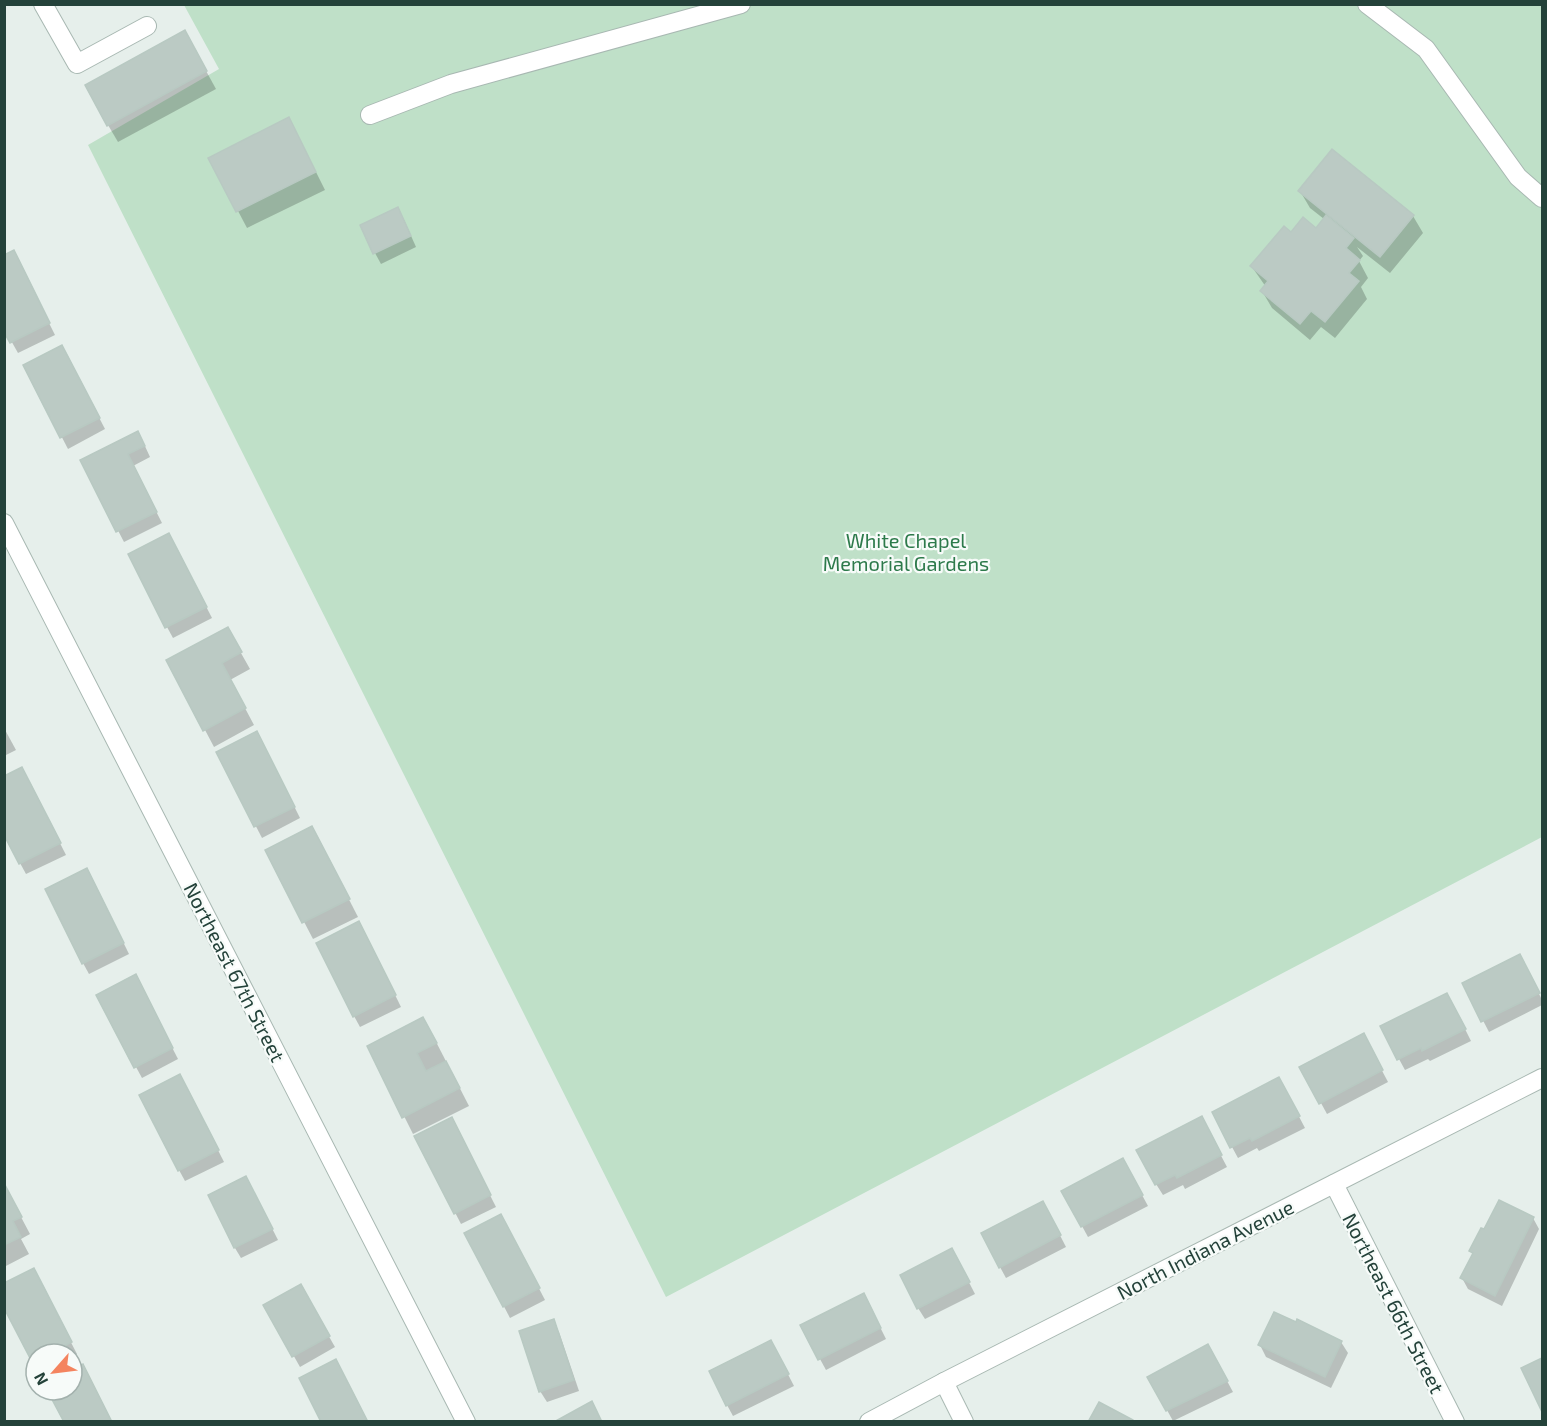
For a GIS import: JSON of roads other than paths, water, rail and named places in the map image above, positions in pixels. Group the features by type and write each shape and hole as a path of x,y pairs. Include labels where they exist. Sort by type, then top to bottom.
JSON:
{"street":[{"path":"43,4 77,64 147,26"},
{"path":"370,115 451,84 741,4"},
{"path":"1367,4 1426,49 1518,177 1542,198"},
{"name":"Northeast 67th Street","path":"4,523 466,1422"},
{"name":"North Indiana Avenue","path":"869,1422 1542,1078"},
{"name":"Northeast 66th Street","path":"1334,1184 1455,1422"},
{"path":"944,1382 964,1422"}],"park label":[{"name":"White Chapel Memorial Gardens","path":"906,552"}]}
